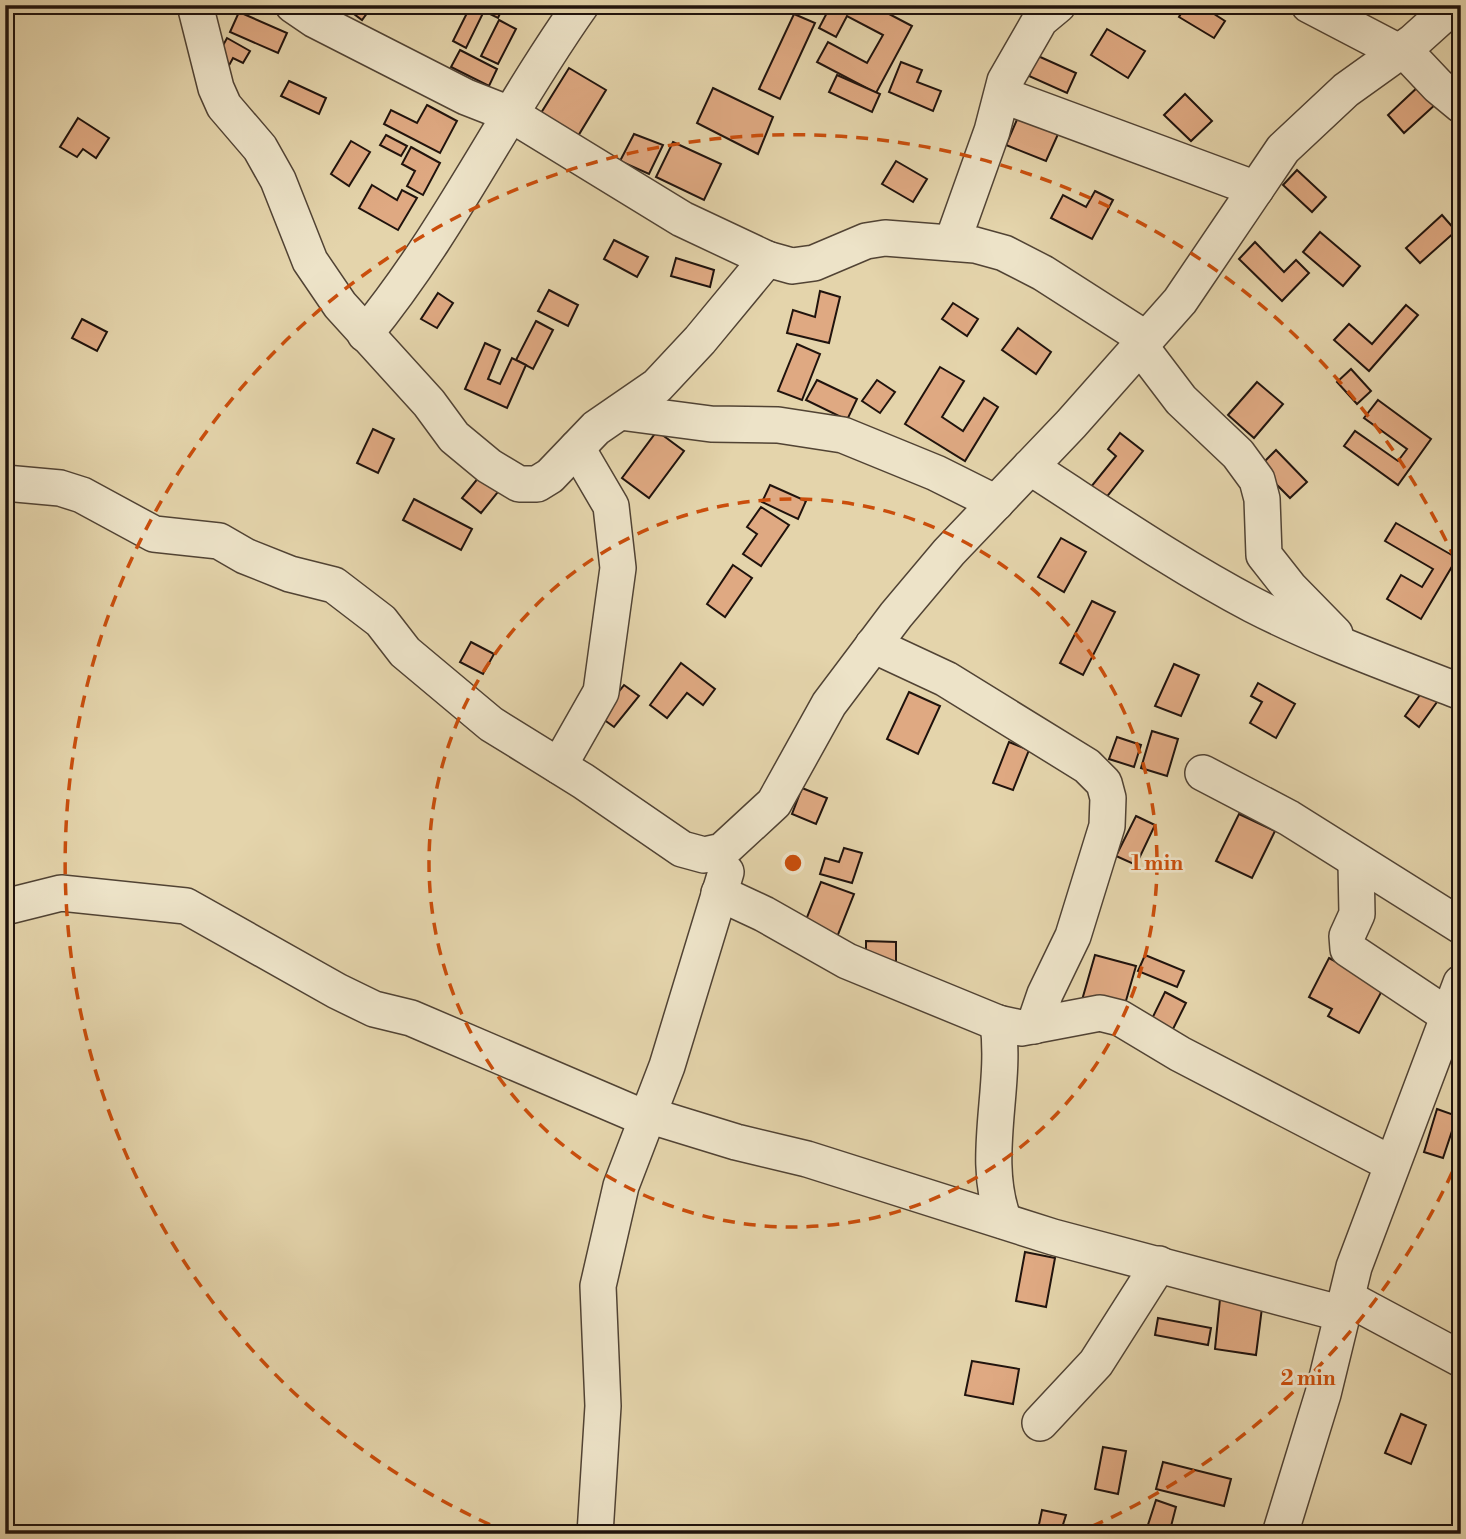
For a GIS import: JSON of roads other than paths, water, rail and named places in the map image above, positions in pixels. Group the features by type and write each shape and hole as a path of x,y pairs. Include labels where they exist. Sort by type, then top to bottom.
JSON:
{"street":[{"path":"195,5 216,88 224,106 260,148 278,180 310,261 340,305 429,403 454,437 489,466 519,484 537,484 550,476 596,428 657,386 767,260"},
{"path":"293,5 315,20 466,97 512,115 682,219 767,260 792,266 814,264 866,241 885,238 975,245 1004,253 1043,272 1143,343 1181,400 1238,454 1256,480 1262,499 1264,555 1290,587 1349,647"},
{"path":"365,334 397,295 434,241 581,5"},
{"path":"952,243 1005,81 1040,20 1058,5"},
{"path":"1310,5 1401,51 1461,105"},
{"path":"5,483 60,488 82,495 155,534 219,541 246,556 290,574 334,586 381,621 405,652 491,724 682,849 704,855 722,851 735,842 774,803 829,704 949,552 1180,301 1283,149 1346,90 1401,51 1454,5"},
{"path":"1002,95 1256,188"},
{"path":"620,412 711,424 778,425 843,435 936,473 996,503"},
{"path":"559,766 601,692 618,568 611,506 577,448"},
{"path":"1030,467 1143,540 1253,605 1461,692"},
{"path":"873,645 946,679 1087,766 1104,783 1108,798 1107,826 1073,936 1045,994 1034,1026"},
{"path":"1203,773 1289,818 1356,863 1461,926"},
{"path":"595,1534 603,1406 598,1286 621,1186 667,1066 735,842"},
{"path":"1356,863 1357,914 1347,936 1348,949 1354,956 1447,1015"},
{"path":"5,907 61,893 187,906 235,936 281,957 374,1009 411,1018 648,1117 807,1159 1004,1222 1159,1264 1345,1306 1461,1359"},
{"path":"719,893 764,914 847,961 998,1023 1021,1028 1100,1013 1120,1018 1180,1054 1392,1164"},
{"path":"1289,1528 1354,1267 1461,983"},
{"path":"998,1023 1002,1054 994,1143 998,1204 1004,1222"},
{"path":"1040,1423 1096,1363 1159,1264"}]}
